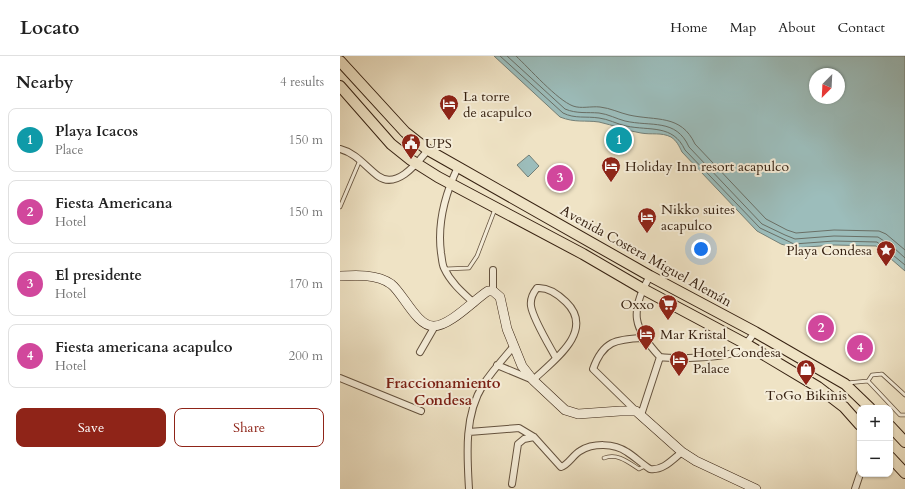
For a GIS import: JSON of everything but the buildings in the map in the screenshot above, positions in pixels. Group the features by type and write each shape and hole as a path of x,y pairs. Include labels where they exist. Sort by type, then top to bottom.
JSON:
{"main road":[{"name":"Avenida Costera Miguel Alemán","path":"340,61 405,132 428,150 650,276 755,332 845,384 867,405"},
{"name":"Avenida Costera Miguel Alemán","path":"340,86 391,144 417,164 746,344 831,395 857,422"},
{"path":"340,276 373,277 391,284 419,318 429,325 435,326 456,316 483,295 493,291 500,297 508,330 522,366 532,380 564,410 578,414 620,411 639,413 682,452 696,461 756,489"},
{"path":"893,429 905,442"},
{"path":"893,460 905,473"}],"street":[{"path":"340,149 351,153 378,176 385,179 401,176 417,164 428,150"},
{"path":"458,166 443,204 440,222 440,244 445,270 457,288 474,303"},
{"path":"493,270 493,291"},
{"path":"650,276 639,300 637,324 643,338 660,358"},
{"path":"497,365 532,380 556,358 574,337 577,330 577,319 572,307 558,294 545,288 537,288 533,293 531,305 543,335 556,358"},
{"path":"420,352 435,326"},
{"path":"660,358 718,356 734,353 746,344 755,332"},
{"path":"643,338 620,339 613,342 606,347 593,369 639,413 660,358"},
{"path":"469,489 467,451 470,418 482,386 497,365 514,346"},
{"path":"340,378 420,411"},
{"path":"469,432 519,428 532,435 561,467 565,466 574,454 583,449 594,446 620,448 645,466 655,469 662,468 682,452"},
{"path":"512,484 518,444 532,435"},
{"path":"855,489 859,477"}],"lane":[{"path":"340,207 344,194 360,160"},
{"path":"445,270 469,268 477,256 495,207"},
{"path":"868,381 872,375 882,374 905,395"},
{"path":"845,384 868,381 900,415 905,415"},
{"path":"604,458 612,455 640,469 645,466"}],"water":[{"path":"494,56 905,56 905,271 876,246 834,245 794,248 781,244 757,231 682,152 671,137 645,134 599,122 565,119 560,117"},
{"path":"529,155 539,166 528,177 517,165"}],"place":[{"name":"La torre de acapulco","path":"449,121"},
{"name":"Playa Icacos","path":"619,140"},
{"name":"UPS","path":"411,160"},
{"name":"El presidente","path":"560,178"},
{"name":"Holiday Inn resort acapulco","path":"611,183"},
{"name":"Nikko suites acapulco","path":"647,234"},
{"name":"Playa Condesa","path":"886,267"},
{"name":"Oxxo","path":"668,321"},
{"name":"Fiesta Americana","path":"821,328"},
{"name":"Fiesta americana acapulco","path":"860,348"},
{"name":"Mar Kristal","path":"646,351"},
{"name":"Hotel Condesa Palace","path":"679,377"},
{"name":"ToGo Bikinis","path":"806,386"}],"district":[{"name":"Fraccionamiento Condesa","path":"443,392"}]}
